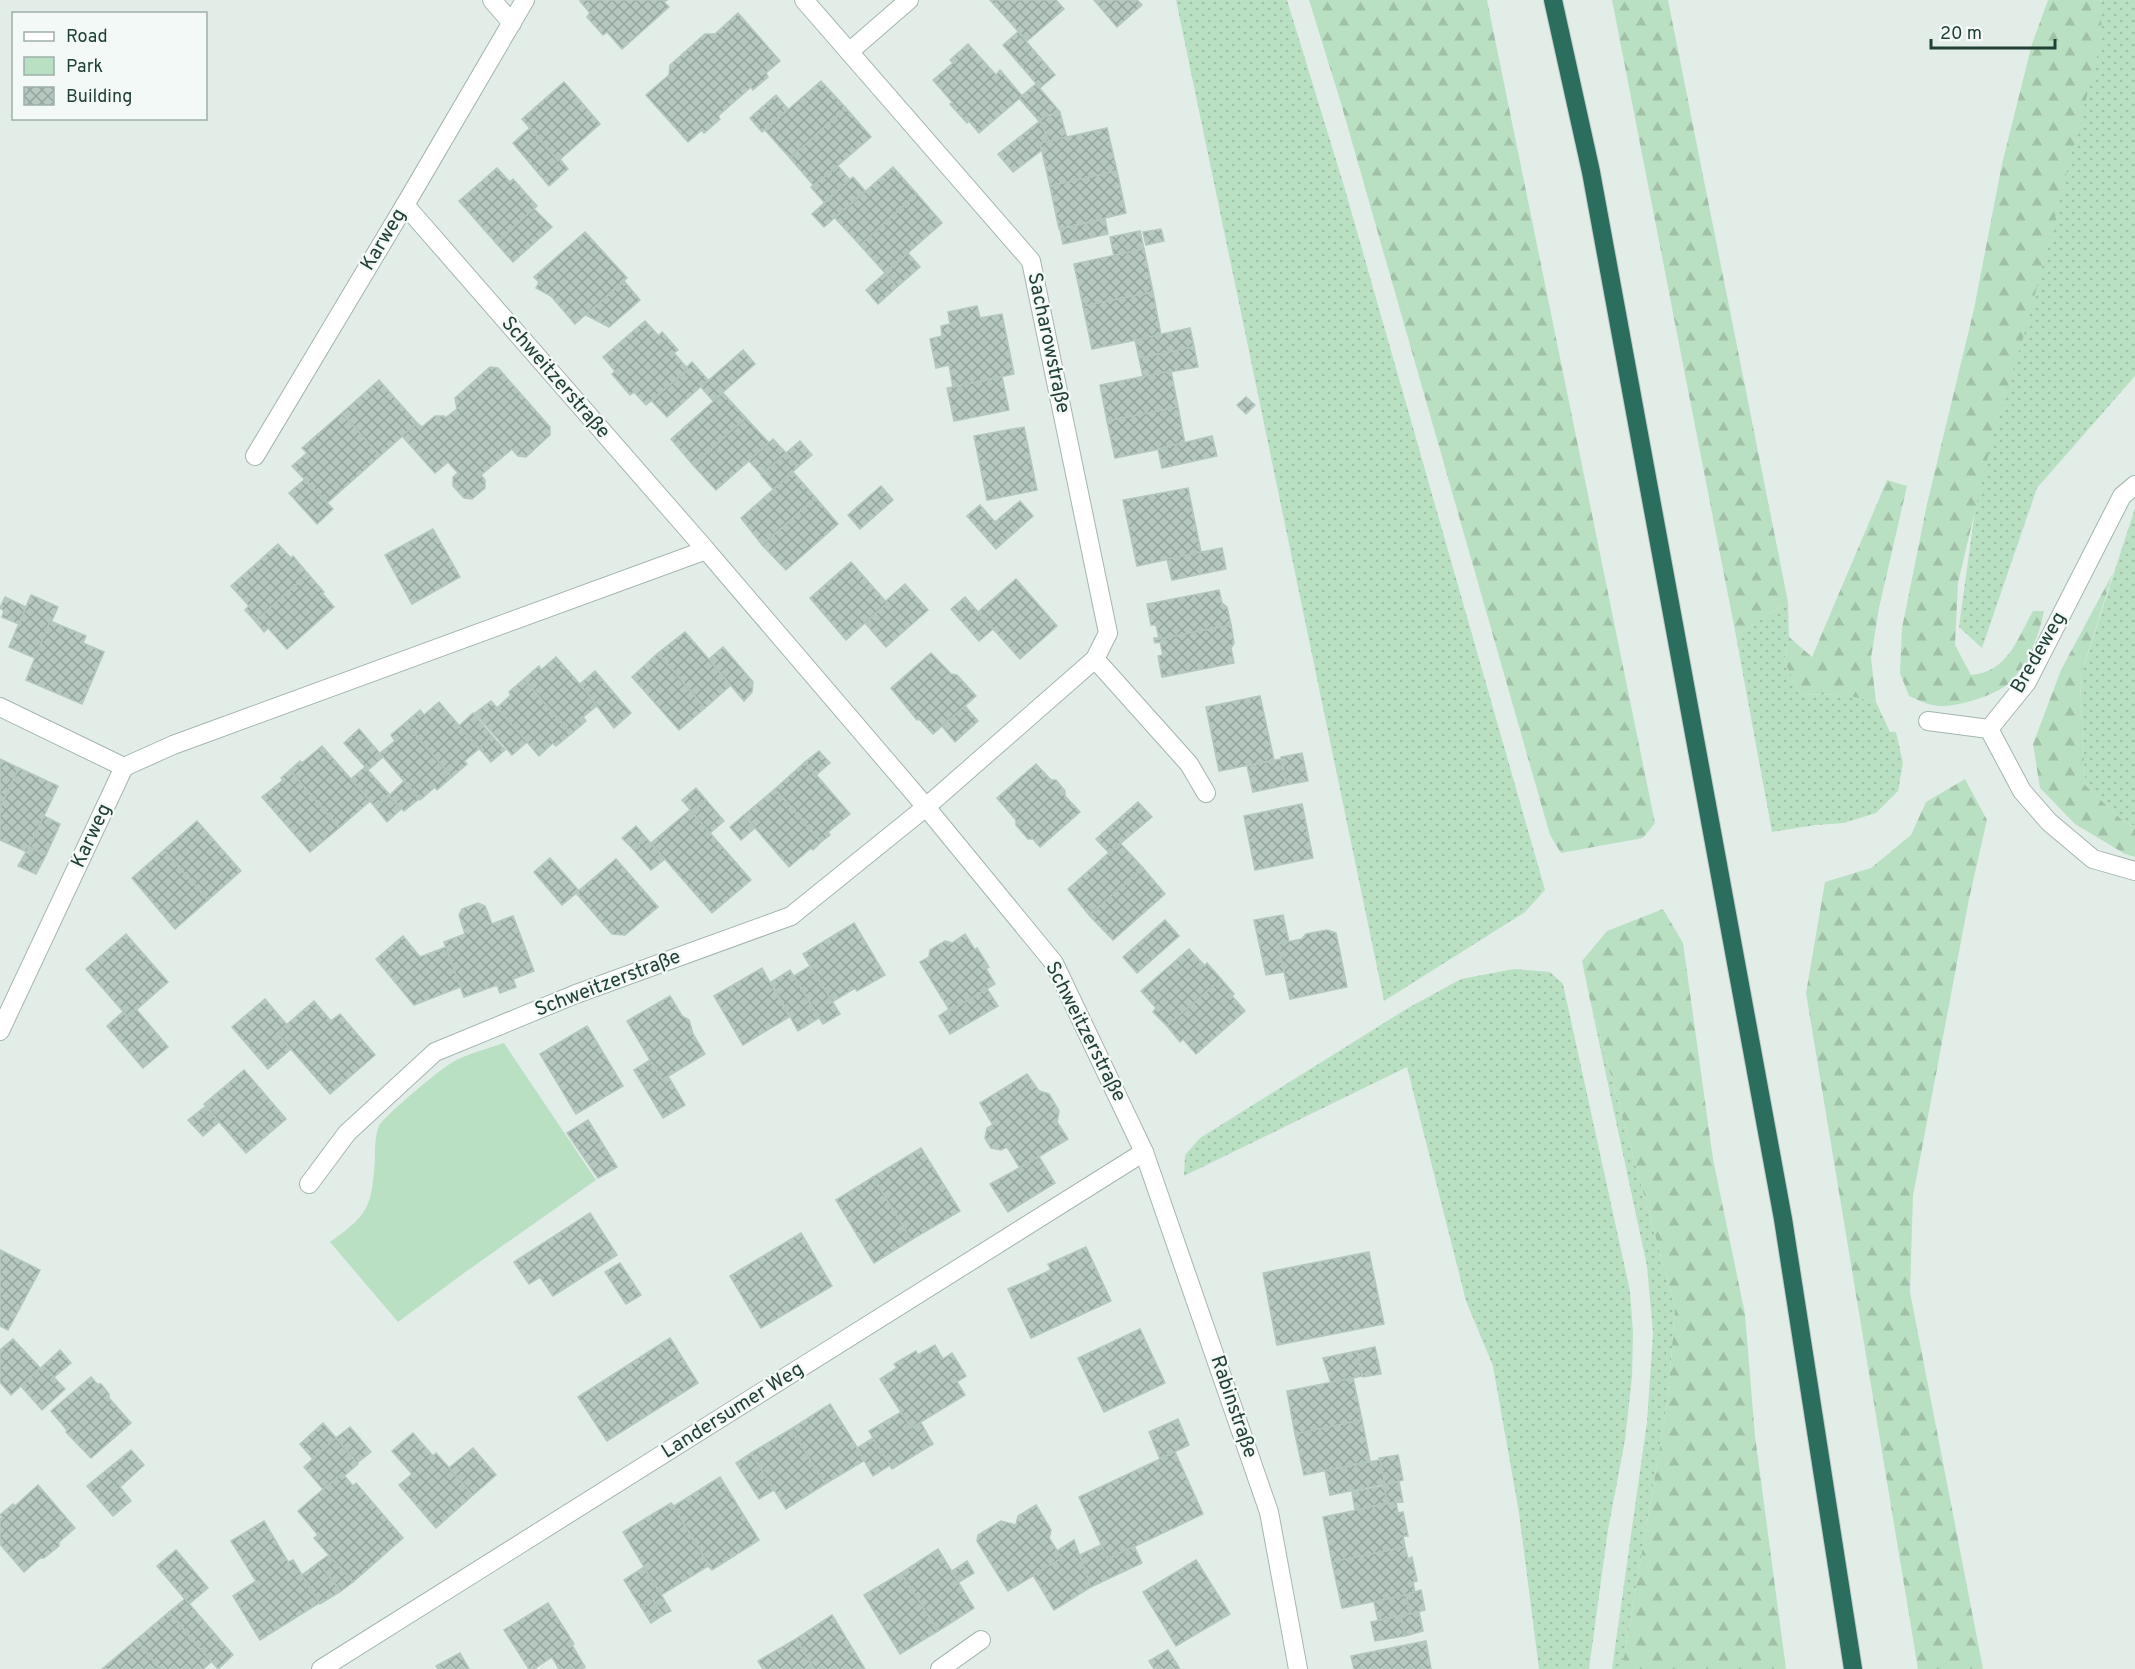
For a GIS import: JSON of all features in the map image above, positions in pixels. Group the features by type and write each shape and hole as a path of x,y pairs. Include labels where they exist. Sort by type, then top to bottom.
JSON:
{"highway":[{"path":"1553,0 1591,172 1783,1219 1852,1669"}],"street":[{"path":"492,0 512,23"},
{"name":"Karweg","path":"255,456 525,0"},
{"name":"Sacharowstraße","path":"804,0 1031,261 1108,633 1095,659 926,807"},
{"path":"849,52 909,0"},
{"name":"Schweitzerstraße","path":"405,205 926,807 1054,963 1144,1152"},
{"name":"Bredeweg","path":"1989,729 2027,682 2122,496 2135,485"},
{"path":"0,707 124,767 173,746 705,550"},
{"path":"1095,659 1189,764 1206,793"},
{"path":"1928,721 1989,729 2022,790 2049,822 2093,859 2135,871"},
{"name":"Karweg","path":"0,1031 124,767"},
{"name":"Schweitzerstraße","path":"309,1184 347,1133 435,1052 576,994 792,916 926,807"},
{"name":"Landersumer Weg","path":"321,1669 1144,1152"},
{"name":"Rabinstraße","path":"1144,1152 1269,1512 1298,1669"},
{"path":"940,1669 981,1640"}],"green space":[{"path":"1176,0 1287,0 1344,186 1545,890 1525,912 1384,1001"},
{"path":"1309,0 1487,0 1655,823 1643,838 1561,853 1550,835 1340,100"},
{"path":"1612,0 1668,0 1788,602 1736,636"},
{"path":"2048,0 2100,0 2102,38 2027,325 1994,431 1958,583 1955,645 1971,675 1984,673 2003,661 2016,643 2033,611 2044,611 2032,649 2010,682 1977,699 1947,706 1936,706 1909,696 1900,673 1902,628 1927,504 1974,309 2002,164 2032,44"},
{"path":"2101,0 2135,0 2135,376 2037,488 1982,648 1959,627 1985,437 2063,121"},
{"path":"1887,480 1907,486 1879,608 1871,658 1876,702 1841,694 1801,695 1784,661 1789,637 1812,657"},
{"path":"2135,508 2135,826 2124,822 2085,785 2080,678"},
{"path":"2113,573 2080,678 2085,785 2124,822 2135,826 2135,857 2125,854 2075,824 2040,788 2033,744 2061,670"},
{"path":"1788,602 1789,637 1784,661 1801,695 1842,694 1876,702 1890,732 1896,732 1903,763 1898,791 1876,813 1844,823 1772,832 1736,636"},
{"path":"1965,779 1987,820 1969,899 1913,1196 1910,1292 1983,1669 1918,1669 1806,993 1825,882 1871,868 1911,835 1926,802"},
{"path":"1663,909 1683,943 1713,1159 1745,1314 1755,1436 1786,1669 1622,1669 1668,1399 1675,1307 1590,1000 1582,961 1607,931"},
{"path":"1514,969 1550,972 1563,984 1630,1291 1633,1332 1632,1377 1625,1440 1608,1530 1589,1669 1539,1669 1519,1513 1493,1366 1466,1301 1407,1067 1184,1176 1185,1155 1200,1138 1408,1008 1461,979"},
{"path":"1590,1000 1675,1307 1668,1399 1622,1669 1612,1669 1647,1422 1653,1333 1647,1266"},
{"path":"504,1043 596,1180 398,1322 330,1242 361,1216 370,1199 377,1134 383,1121 433,1076 454,1061"}],"building":[{"path":"581,0 667,0 664,2 669,7 622,49 607,32 603,35 587,17 590,13"},
{"path":"990,0 1056,0 1064,9 1027,41"},
{"path":"1094,0 1137,0 1142,5 1117,27"},
{"path":"738,13 780,61 766,73 768,77 753,90 751,87 718,116 720,119 704,133 702,130 688,142 646,95 669,75 670,65 705,34 715,34"},
{"path":"1018,32 1055,75 1040,88 1003,45"},
{"path":"968,44 996,75 1000,70 1022,96 979,133 950,104 953,103 933,80 953,63 950,60"},
{"path":"821,81 846,108 790,158 765,130"},
{"path":"564,82 600,124 558,161 522,119"},
{"path":"1036,84 1060,112 1045,116 1039,121 1019,98"},
{"path":"776,95 788,109 762,132 750,118"},
{"path":"846,108 871,137 814,186 790,158"},
{"path":"1060,113 1067,138 1049,141 1040,121 1046,116"},
{"path":"1040,121 1049,141 1040,143 1042,150 1013,172 998,154"},
{"path":"530,128 558,161 560,159 568,169 549,186 513,143"},
{"path":"1107,128 1117,171 1050,186 1040,143"},
{"path":"838,166 850,180 824,202 811,187"},
{"path":"893,167 917,194 860,245 835,218"},
{"path":"497,168 510,182 513,179 537,206 496,243 459,201"},
{"path":"1117,171 1126,213 1059,229 1050,186"},
{"path":"853,177 865,191 824,227 812,214"},
{"path":"917,194 942,223 885,273 860,245"},
{"path":"534,209 552,227 513,262 496,243"},
{"path":"1105,219 1108,234 1063,244 1060,229"},
{"path":"1161,229 1164,241 1146,245 1143,232"},
{"path":"1140,231 1144,249 1114,256 1110,237"},
{"path":"585,232 627,278 575,324 551,296 536,288 539,282 534,277"},
{"path":"1144,249 1153,292 1083,306 1074,264"},
{"path":"908,253 920,267 897,287 885,273"},
{"path":"885,273 897,287 878,304 866,290"},
{"path":"624,281 640,300 609,327 586,315"},
{"path":"1153,292 1161,335 1092,349 1083,306"},
{"path":"977,306 980,318 1002,314 1014,374 953,387 949,365 936,368 930,339 942,336 941,326 950,324 948,312"},
{"path":"645,321 659,336 662,332 678,350 674,353 688,369 646,405 634,392 630,395 612,374 615,371 603,357"},
{"path":"1190,328 1194,347 1139,358 1135,340"},
{"path":"1194,347 1198,367 1143,377 1139,358"},
{"path":"743,350 755,364 713,401 701,387"},
{"path":"692,362 708,380 667,417 652,401 688,369 687,367"},
{"path":"490,367 498,368 550,427 550,435 526,457 518,456 512,449 481,475 485,480 485,488 472,499 464,498 453,486 453,477 458,473 448,462 435,473 402,436 417,423 422,427 435,416 445,418 457,409 455,398"},
{"path":"1171,371 1178,407 1107,421 1100,385"},
{"path":"1002,377 1009,410 954,421 947,388"},
{"path":"379,380 417,423 380,456 342,413"},
{"path":"723,393 746,418 693,465 671,439"},
{"path":"1246,397 1255,405 1246,414 1237,405"},
{"path":"1178,407 1185,444 1115,458 1107,421"},
{"path":"342,413 380,456 327,503 292,466 307,453 302,448"},
{"path":"746,418 769,443 716,490 693,465"},
{"path":"1024,427 1037,490 987,500 974,436"},
{"path":"1212,436 1217,456 1162,468 1158,449"},
{"path":"773,439 786,453 762,475 749,461"},
{"path":"800,441 812,455 798,467 786,453"},
{"path":"786,453 798,467 773,489 761,475"},
{"path":"793,472 816,498 762,545 741,518"},
{"path":"304,480 333,509 317,524 289,493"},
{"path":"881,486 893,500 860,529 848,515"},
{"path":"1188,488 1201,552 1137,566 1123,500"},
{"path":"816,498 838,524 786,570 762,545"},
{"path":"1020,501 1033,516 996,549 967,516 980,505 995,522"},
{"path":"433,529 460,577 412,604 385,555"},
{"path":"278,544 291,558 293,556 308,574 255,621 245,610 249,606 231,586"},
{"path":"1222,548 1226,569 1172,580 1167,559"},
{"path":"851,562 887,603 846,640 810,598"},
{"path":"308,574 334,607 287,649 268,628 264,632 255,621"},
{"path":"1016,579 1057,626 1020,659 978,612"},
{"path":"905,584 928,610 886,647 865,623"},
{"path":"1219,590 1222,603 1227,607 1231,625 1154,640 1154,638 1159,638 1156,625 1151,625 1147,604"},
{"path":"31,595 58,607 35,658 9,647"},
{"path":"5,597 26,607 19,624 2,617 4,611 0,608"},
{"path":"965,597 993,629 979,641 951,609"},
{"path":"50,621 86,636 83,643 104,652 82,704 26,680"},
{"path":"1231,625 1234,643 1231,648 1234,663 1162,677 1158,656 1163,655 1160,642 1155,643 1154,640"},
{"path":"685,632 731,685 705,708 658,653"},
{"path":"723,647 753,682 752,692 744,701 709,659"},
{"path":"658,653 705,708 679,730 632,677"},
{"path":"931,653 951,674 957,675 976,696 933,734 919,719 917,720 891,688"},
{"path":"556,657 598,705 583,717 586,721 571,734 524,679 539,666 541,670"},
{"path":"595,671 631,713 614,728 580,684"},
{"path":"524,679 571,734 556,746 553,743 539,756 497,708 511,695 509,692"},
{"path":"1260,696 1274,760 1219,771 1206,707"},
{"path":"491,701 527,742 512,755 475,713"},
{"path":"439,702 479,749 464,761 467,764 452,777 405,723 420,710 424,715"},
{"path":"965,706 978,721 955,742 942,726"},
{"path":"473,713 492,736 479,748 459,726"},
{"path":"405,723 452,777 437,790 435,787 420,800 380,753 395,741 391,735"},
{"path":"359,729 383,757 368,770 344,743"},
{"path":"492,736 505,750 491,762 479,748"},
{"path":"322,746 370,801 339,828 290,770"},
{"path":"819,751 830,763 816,775 805,762"},
{"path":"1302,753 1308,781 1286,785 1281,757"},
{"path":"0,759 19,768 0,808"},
{"path":"1281,759 1286,785 1253,792 1247,766"},
{"path":"805,762 850,814 828,832 830,835 821,842 775,789"},
{"path":"1036,764 1051,780 1056,780 1065,791 1065,796 1080,812 1040,847 1033,839 1028,839 1016,825 1016,820 997,798"},
{"path":"365,767 389,794 375,807 351,779"},
{"path":"19,768 58,786 27,852 0,840 0,808"},
{"path":"290,770 339,828 310,852 262,797 283,780 281,778"},
{"path":"404,781 419,799 404,811 389,796"},
{"path":"696,788 706,800 692,812 682,800"},
{"path":"775,789 821,842 789,867 744,815"},
{"path":"389,796 401,809 387,822 375,807"},
{"path":"706,800 724,821 710,833 692,812"},
{"path":"1138,802 1152,817 1109,853 1096,839"},
{"path":"1302,804 1313,858 1255,870 1244,816"},
{"path":"690,810 751,880 712,913 651,843"},
{"path":"744,815 755,828 741,840 730,827"},
{"path":"44,816 60,824 46,855 29,847"},
{"path":"197,821 241,871 208,900 164,850"},
{"path":"636,826 646,838 633,849 622,838"},
{"path":"646,838 665,859 651,870 633,849"},
{"path":"1120,843 1143,868 1089,915 1068,889"},
{"path":"29,847 46,855 36,874 18,866"},
{"path":"164,850 208,900 175,929 132,878"},
{"path":"550,858 579,891 562,905 534,872"},
{"path":"616,859 658,907 625,935 612,934 576,893"},
{"path":"1143,868 1165,894 1113,940 1089,915"},
{"path":"478,903 485,906 492,924 513,916 534,971 513,979 516,987 500,993 497,985 464,997 444,942 465,934 459,915 462,909"},
{"path":"1283,915 1289,942 1278,944 1284,972 1266,975 1254,920"},
{"path":"1165,920 1179,936 1137,973 1123,957"},
{"path":"854,923 885,975 857,991 855,988 832,1002 803,954"},
{"path":"1327,930 1336,933 1347,987 1290,999 1278,944 1302,939 1306,934"},
{"path":"126,934 168,982 128,1017 86,969"},
{"path":"965,934 989,967 986,969 995,984 950,1011 920,962 929,957 930,950 945,941 952,943"},
{"path":"403,936 420,957 446,947 460,987 414,1005 376,959"},
{"path":"1189,949 1205,966 1207,963 1221,979 1167,1026 1153,1012 1156,1008 1141,991"},
{"path":"810,966 840,1014 823,1024 794,976"},
{"path":"762,968 789,1017 743,1045 714,996"},
{"path":"790,970 819,1018 798,1031 771,982"},
{"path":"1221,979 1245,1011 1196,1054 1183,1039 1180,1042 1167,1026"},
{"path":"987,989 998,1006 950,1034 939,1016"},
{"path":"670,996 682,1016 689,1020 693,1034 705,1054 662,1080 627,1021"},
{"path":"265,999 287,1025 277,1033 291,1049 268,1069 232,1027"},
{"path":"314,1001 331,1021 340,1014 375,1055 330,1094 277,1033"},
{"path":"136,1009 168,1047 143,1068 107,1026 123,1012 128,1017"},
{"path":"587,1026 623,1086 576,1114 540,1054"},
{"path":"650,1060 662,1080 668,1076 685,1105 663,1118 634,1070"},
{"path":"244,1070 286,1119 246,1153 204,1104"},
{"path":"1027,1074 1039,1091 1049,1094 1059,1111 1057,1122 1068,1139 1020,1168 1007,1147 1001,1150 991,1148 985,1138 987,1128 993,1125 980,1103"},
{"path":"206,1106 219,1122 203,1136 188,1120"},
{"path":"588,1120 617,1167 598,1178 567,1133"},
{"path":"921,1148 960,1211 911,1240 873,1177"},
{"path":"1039,1157 1055,1183 1008,1212 990,1184"},
{"path":"873,1177 911,1240 874,1263 836,1200"},
{"path":"590,1213 617,1255 553,1296 540,1277 529,1284 514,1262"},
{"path":"801,1233 832,1286 761,1328 730,1276"},
{"path":"1086,1247 1111,1301 1031,1338 1008,1289 1051,1270 1048,1264"},
{"path":"0,1250 40,1270 8,1330 0,1326"},
{"path":"1369,1252 1384,1324 1277,1345 1263,1273"},
{"path":"620,1263 641,1295 626,1304 605,1272"},
{"path":"1140,1329 1165,1383 1104,1412 1078,1358"},
{"path":"670,1338 698,1383 607,1441 578,1397"},
{"path":"13,1339 40,1368 11,1395 0,1382 0,1350"},
{"path":"935,1345 943,1359 952,1353 966,1376 957,1382 965,1395 911,1428 880,1379 897,1368 894,1364 916,1351 918,1355"},
{"path":"1375,1347 1381,1374 1363,1377 1357,1351"},
{"path":"60,1350 71,1363 54,1377 43,1366"},
{"path":"1357,1351 1362,1376 1331,1383 1323,1358"},
{"path":"43,1366 65,1389 42,1410 21,1386"},
{"path":"91,1377 97,1384 101,1384 109,1394 109,1398 131,1423 91,1458 66,1432 67,1430 51,1411"},
{"path":"1353,1378 1362,1420 1295,1434 1287,1391"},
{"path":"830,1404 865,1460 825,1484 791,1429"},
{"path":"901,1412 911,1428 921,1423 933,1444 892,1469 869,1431"},
{"path":"1178,1419 1189,1445 1160,1459 1149,1432"},
{"path":"1362,1420 1370,1461 1304,1475 1295,1434"},
{"path":"323,1423 336,1438 313,1459 300,1444"},
{"path":"350,1427 371,1452 357,1463 336,1438"},
{"path":"791,1429 825,1484 786,1509 751,1453"},
{"path":"413,1433 433,1456 436,1453 473,1495 436,1528 399,1485 412,1474 392,1451"},
{"path":"336,1438 358,1464 344,1476 342,1473 323,1489 304,1467"},
{"path":"873,1438 890,1465 873,1476 857,1448"},
{"path":"473,1448 496,1475 473,1495 449,1468"},
{"path":"131,1450 144,1465 120,1487 131,1501 113,1516 87,1486"},
{"path":"1175,1452 1203,1514 1108,1559 1079,1497"},
{"path":"751,1453 774,1490 759,1499 736,1463"},
{"path":"1398,1455 1403,1480 1385,1485 1379,1458"},
{"path":"1380,1460 1385,1484 1330,1495 1325,1471"},
{"path":"342,1473 353,1486 356,1483 403,1538 353,1582 314,1538 318,1535 298,1511"},
{"path":"720,1477 759,1540 712,1570 671,1503 674,1506"},
{"path":"1399,1482 1403,1502 1387,1503 1384,1485"},
{"path":"38,1485 75,1528 59,1542 59,1546 24,1572 0,1544 0,1519 2,1517 0,1515 13,1504 15,1506"},
{"path":"1384,1486 1387,1503 1355,1510 1352,1492"},
{"path":"1396,1502 1398,1513 1403,1512 1408,1536 1403,1536 1405,1547 1332,1562 1323,1517"},
{"path":"671,1503 712,1570 708,1566 661,1595 623,1532"},
{"path":"1036,1505 1051,1530 1049,1538 1062,1558 1008,1591 977,1541 978,1535 1001,1521 1016,1525 1018,1516"},
{"path":"264,1521 288,1562 293,1560 319,1603 260,1640 233,1596 256,1581 231,1541"},
{"path":"1074,1540 1091,1587 1054,1610 1033,1575 1062,1558 1057,1551"},
{"path":"1101,1545 1108,1559 1134,1546 1142,1563 1091,1587 1080,1555"},
{"path":"1405,1547 1408,1559 1412,1557 1417,1581 1413,1582 1415,1593 1342,1608 1332,1562"},
{"path":"938,1549 974,1608 938,1631 901,1573"},
{"path":"176,1550 208,1588 189,1604 157,1566"},
{"path":"329,1555 353,1582 341,1591 318,1563"},
{"path":"1196,1560 1230,1614 1176,1646 1143,1592"},
{"path":"967,1561 974,1573 959,1582 952,1571"},
{"path":"318,1563 341,1591 320,1604 302,1575"},
{"path":"644,1567 671,1611 663,1615 653,1600 641,1607 624,1580"},
{"path":"901,1573 938,1631 900,1654 864,1595"},
{"path":"1421,1590 1425,1610 1410,1614 1406,1595"},
{"path":"1406,1595 1410,1613 1378,1620 1374,1602"},
{"path":"185,1599 233,1655 218,1669 169,1612"},
{"path":"653,1600 663,1615 651,1623 641,1607"},
{"path":"548,1603 574,1644 572,1645 585,1667 559,1669 552,1657 534,1669 529,1669 504,1630"},
{"path":"169,1612 211,1662 203,1669 160,1669 136,1640"},
{"path":"1419,1612 1423,1631 1405,1636 1401,1616"},
{"path":"832,1615 865,1669 814,1669 796,1639"},
{"path":"1401,1616 1405,1636 1375,1641 1371,1622"},
{"path":"796,1639 814,1669 763,1669 758,1661"},
{"path":"136,1640 160,1669 102,1669"},
{"path":"1426,1641 1431,1669 1354,1669 1351,1656"},
{"path":"1168,1650 1180,1669 1154,1669 1149,1661"},
{"path":"460,1653 469,1669 438,1669 436,1666"}]}
